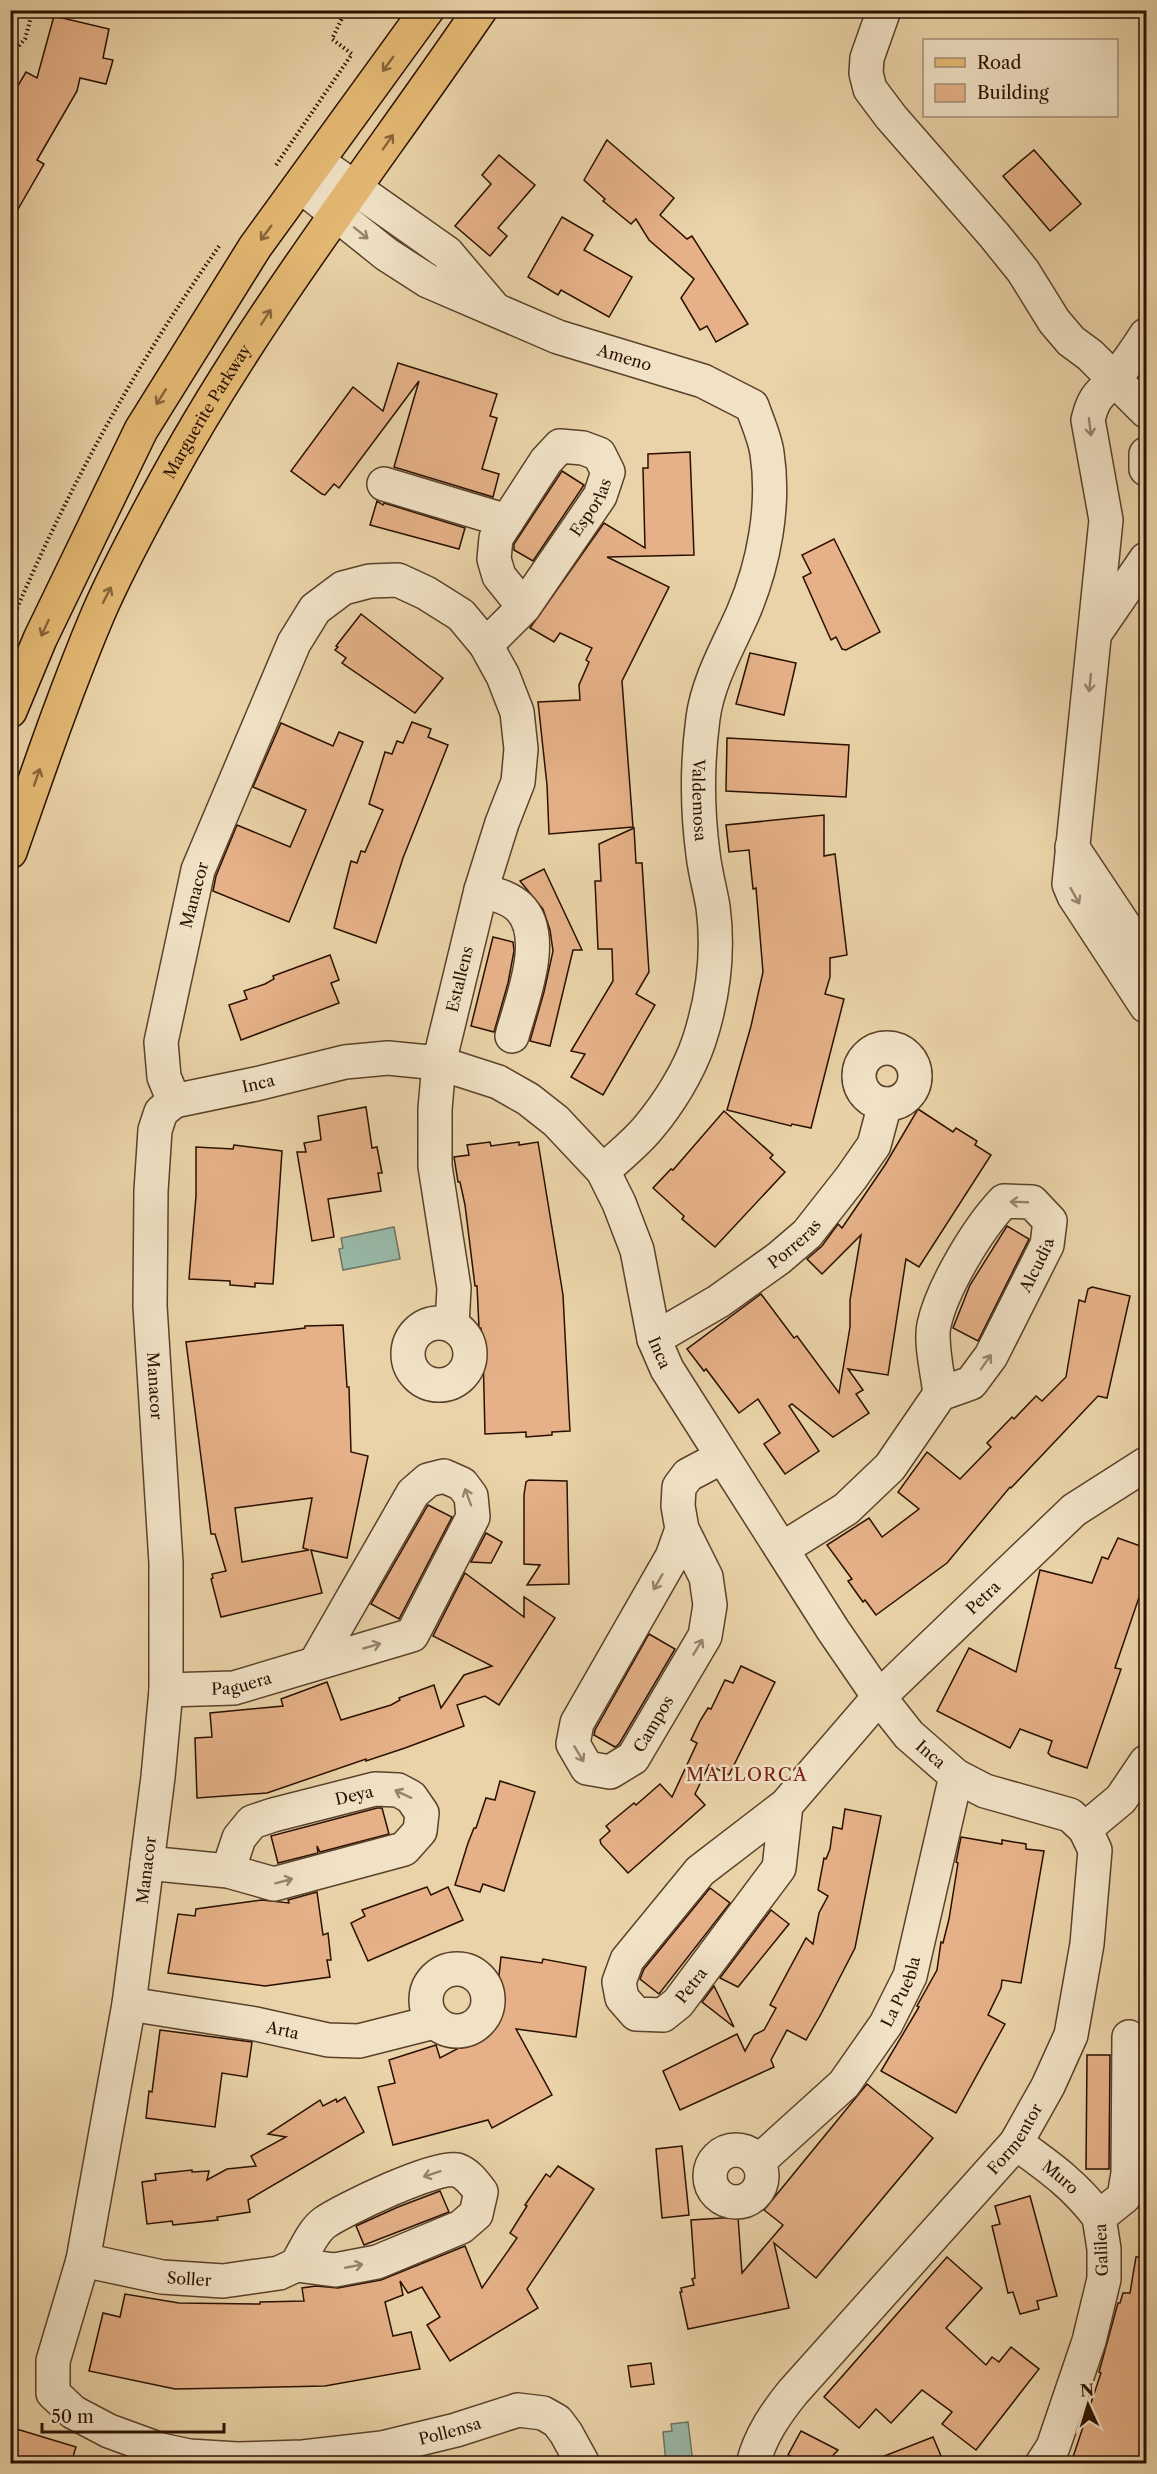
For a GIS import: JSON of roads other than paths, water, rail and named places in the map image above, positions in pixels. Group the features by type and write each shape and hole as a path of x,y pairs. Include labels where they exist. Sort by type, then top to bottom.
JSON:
{"main road":[{"path":"10,711 40,639 141,430 255,248 427,10"},
{"name":"Marguerite Parkway","path":"10,852 60,708 99,612 160,490 228,375 480,10"}],"street":[{"path":"884,10 867,58 866,73 870,89 891,117 1023,271 1054,321 1071,341 1115,378 1146,411"},
{"name":"Ameno","path":"309,174 346,202 447,254 497,312"},
{"name":"Ameno","path":"346,202 386,254 428,281 558,337 703,381 752,406"},
{"path":"428,281 447,254"},
{"path":"1146,335 1115,378 1098,393 1088,420 1106,520 1069,884 1074,896 1146,1006"},
{"name":"Valdemosa","path":"603,1171 649,1128 680,1082 698,1044 710,1000 715,960 713,909 703,856 699,812 699,763 703,716 721,657 744,612 759,566 770,506 767,452 752,406"},
{"name":"Esporlas","path":"486,645 524,607 600,496 608,472 599,454 583,448 560,446 546,461 496,538 494,559 500,576 524,607"},
{"path":"1146,454 1146,469"},
{"path":"384,484 507,521"},
{"path":"1096,631 1146,559"},
{"name":"Manacor","path":"53,2393 53,2361 83,2260 129,2004 158,1777 166,1690 166,1563 150,1306 151,1191 155,1130 161,1112 174,1101 164,1077 161,1042 198,870 294,643 315,609 343,588 370,581 398,580 426,593 461,615 486,645"},
{"name":"Estallens","path":"452,1325 454,1288 435,1166 435,1109 439,1063 481,890 502,823 518,782 521,749 517,712 503,676 486,645"},
{"path":"1072,848 1146,958"},
{"path":"481,890 503,897 519,906 533,933 534,951 512,1036"},
{"name":"Inca","path":"174,1101 345,1062 388,1058 439,1063 498,1082 528,1099 556,1121 603,1171 619,1203 637,1250 654,1339 668,1369 879,1697 909,1735 956,1776 985,1791 1070,1815 1085,1829"},
{"name":"Porreras","path":"654,1339 719,1301 779,1258 807,1234 851,1179 874,1144 885,1104"},
{"name":"Alcudia","path":"1004,1201 1032,1202 1050,1221 1047,1245 991,1356 971,1383 940,1394 934,1326 946,1293 987,1219 1004,1201"},
{"path":"782,1549 846,1509 890,1467 940,1394"},
{"name":"Campos","path":"682,1529 672,1557 577,1723 573,1744 587,1768 610,1772 633,1758 705,1636 710,1605 706,1577 682,1529 678,1506 679,1487 688,1475 722,1456"},
{"name":"Petra","path":"786,1804 779,1868 678,2003 663,2015 636,2014 622,1998 619,1982 627,1959 700,1871 786,1804 879,1697 1074,1510 1146,1464"},
{"name":"Paguera","path":"166,1690 234,1688 412,1635 473,1516 471,1496 462,1484 444,1476 428,1479 413,1493 316,1662"},
{"path":"1085,1829 1121,1798 1146,1762"},
{"name":"La Puebla","path":"759,2162 844,2084 886,2024 910,1976 956,1776"},
{"name":"Deya","path":"147,1863 228,1871 274,1884 405,1849 420,1831 422,1813 411,1797 398,1790 375,1789 273,1815 252,1822 239,1838 228,1871"},
{"name":"Formentor","path":"753,2463 773,2417 1016,2143 1048,2086 1071,2035 1087,1944 1095,1850 1085,1829"},
{"name":"Arta","path":"129,2004 256,2024 328,2040 359,2041 434,2022"},
{"name":"Galilea","path":"1042,2463 1053,2447 1089,2341 1104,2279 1104,2249 1099,2217 1124,2197 1128,2173 1129,2037"},
{"name":"Muro","path":"1016,2143 1058,2173 1082,2194 1099,2217"},
{"path":"455,2170 470,2177 481,2192 476,2214 461,2227 377,2262 335,2270 296,2265 322,2224 352,2207 436,2171 455,2170"},
{"name":"Soller","path":"83,2260 162,2277 223,2281 279,2273 296,2265"},
{"name":"Pollensa","path":"53,2393 74,2412 156,2457 189,2456 237,2459 303,2457 382,2448 456,2430 518,2410 543,2413 557,2421 583,2463"}],"district":[{"name":"MALLORCA","path":"747,1775"}]}
